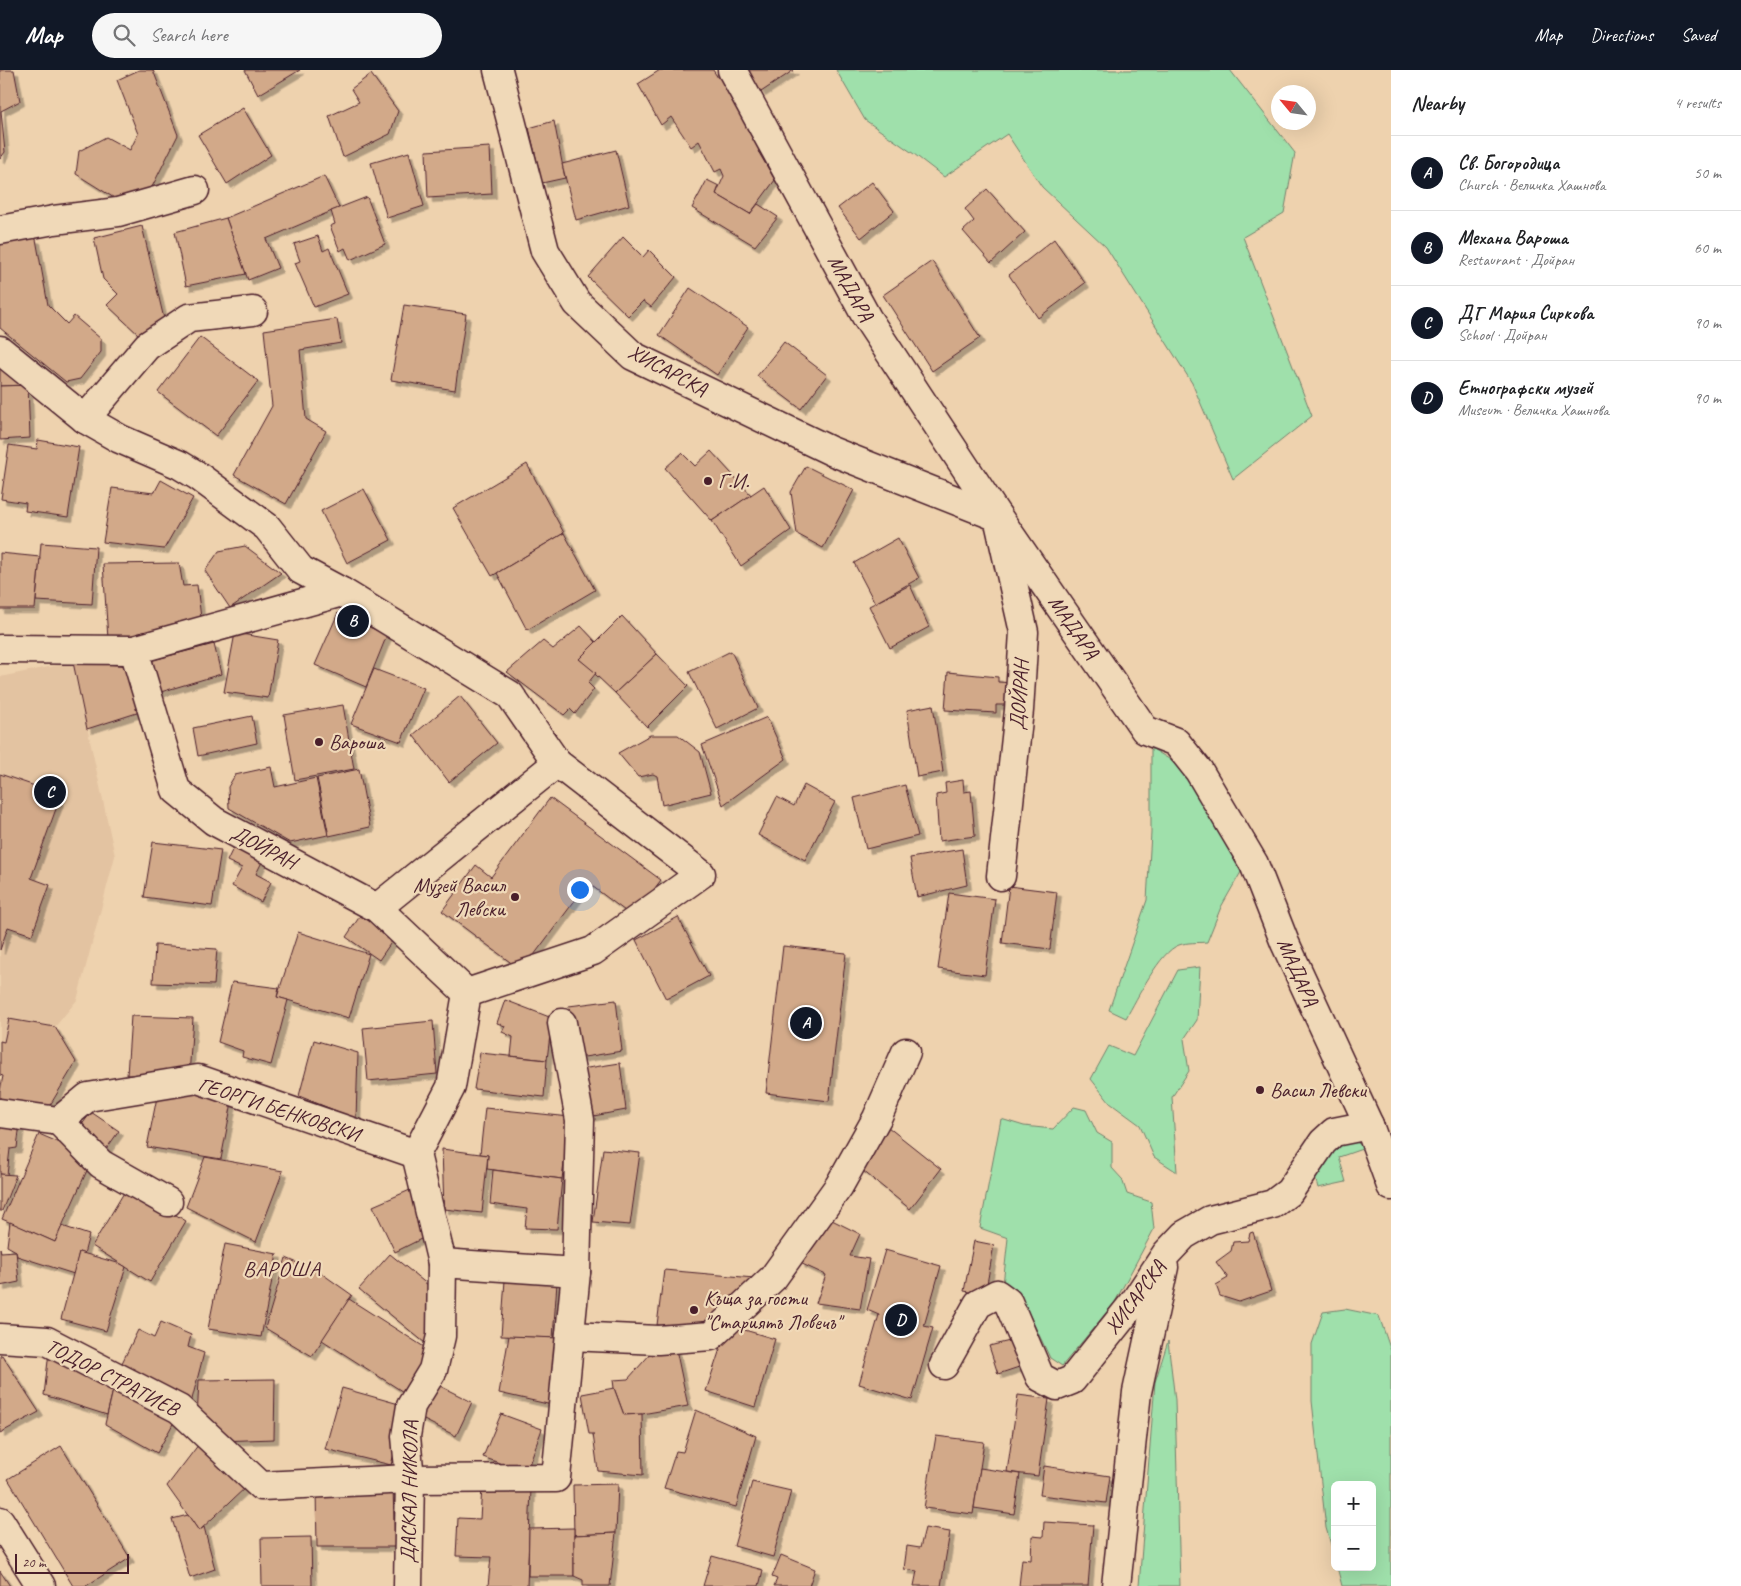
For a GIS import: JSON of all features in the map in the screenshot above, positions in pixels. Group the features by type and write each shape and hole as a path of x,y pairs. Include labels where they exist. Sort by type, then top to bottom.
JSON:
{"street":[{"name":"ХИСАРСКА","path":"498,70 546,250 576,303 633,356 831,451 998,518"},
{"name":"МАДАРА","path":"732,70 867,318 998,518 1146,730 1176,742 1199,772 1254,864 1285,943 1369,1125 1391,1186"},
{"path":"0,230 54,220 118,212 195,190"},
{"path":"85,419 146,346 189,318 253,311"},
{"path":"0,350 85,419 120,440 180,465 198,476 267,527 301,570 342,592 510,696 557,762 701,874 593,951 467,993 450,1088 416,1154"},
{"name":"ДОЙРАН","path":"998,518 1024,632 1019,710 1001,876"},
{"path":"0,649 134,650 342,592"},
{"name":"ДОЙРАН","path":"134,650 176,790 214,821 378,908 467,993"},
{"path":"378,908 557,762"},
{"path":"562,1023 580,1120 576,1272 570,1336 658,1340 711,1336 773,1278 839,1186 877,1118 906,1052"},
{"name":"ГЕОРГИ БЕНКОВСКИ","path":"59,1120 88,1097 198,1079 416,1154"},
{"path":"0,1113 59,1120 101,1164 168,1202"},
{"path":"1166,1254 1184,1235 1210,1220 1273,1204 1289,1192 1323,1142 1334,1132 1369,1125"},
{"name":"ДАСКАЛ НИКОЛА","path":"408,1586 410,1479 406,1436 411,1406 433,1370 441,1336 442,1263 416,1154"},
{"name":"ХИСАРСКА","path":"944,1365 978,1304 996,1294 1008,1302 1040,1377 1057,1386 1072,1380 1135,1300 1166,1254"},
{"name":"ХИСАРСКА","path":"1116,1586 1137,1392 1166,1254"},
{"path":"442,1263 576,1272"},
{"name":"ТОДОР СТРАТИЕВ","path":"0,1338 47,1341 179,1409 261,1486 410,1479 556,1478 570,1336"},
{"path":"0,1521 41,1586"}],"shaded area":[{"path":"73,662 115,856 77,1000 55,1027 9,1019 4,1042 0,1041 0,677"}],"green space":[{"path":"836,70 1230,70 1271,122 1271,130 1277,130 1295,153 1284,213 1243,237 1312,416 1233,479 1192,383 1106,247 1042,187 1007,134 944,177 865,120"},
{"path":"1151,748 1169,759 1189,777 1241,872 1221,907 1207,942 1182,944 1164,956 1126,1018 1109,1010 1147,900 1151,833"},
{"path":"1200,967 1197,1020 1184,1039 1189,1071 1172,1097 1177,1172 1154,1157 1140,1125 1110,1103 1091,1079 1109,1046 1133,1056 1178,970"},
{"path":"1074,1107 1086,1110 1097,1133 1112,1142 1112,1168 1122,1179 1127,1194 1151,1202 1154,1229 1115,1302 1062,1366 1050,1358 1022,1299 1003,1285 1008,1238 980,1228 1001,1119 1024,1126 1053,1129"},
{"path":"1355,1141 1365,1148 1339,1157 1346,1182 1318,1188 1315,1177 1334,1149 1341,1142"},
{"path":"1345,1309 1379,1316 1391,1351 1391,1586 1342,1586 1338,1571 1376,1571 1376,1481 1331,1481 1331,1545 1326,1528 1312,1401 1312,1344 1323,1312"},
{"path":"1168,1341 1175,1400 1180,1586 1139,1586 1155,1382"}],"building":[{"path":"0,70 14,70 20,101 1,111 5,152 0,159"},
{"path":"139,70 153,70 178,135 152,187 119,201 76,174 79,151 106,137 130,150 138,134 117,80"},
{"path":"245,70 300,70 258,95"},
{"path":"660,70 713,70 718,78 726,73 765,144 758,151 775,180 750,214 716,194 724,176 721,169 715,172 699,141 691,147 671,117 661,125 638,84"},
{"path":"748,70 794,70 761,92"},
{"path":"371,74 398,111 390,134 343,157 329,116 359,102 351,89"},
{"path":"243,108 271,155 227,184 198,135"},
{"path":"554,121 565,178 542,183 529,128"},
{"path":"490,147 492,194 428,198 426,151"},
{"path":"616,150 629,205 576,220 562,164"},
{"path":"409,152 424,206 387,218 371,163"},
{"path":"324,176 339,208 266,239 278,268 248,280 226,218"},
{"path":"707,180 719,186 716,194 750,214 758,204 778,217 755,246 692,208"},
{"path":"872,182 894,211 861,238 838,208"},
{"path":"987,189 1025,232 991,263 963,231 974,221 965,209"},
{"path":"367,197 385,244 350,260 345,248 340,251 330,226 335,224 331,211"},
{"path":"226,218 246,274 186,286 175,232"},
{"path":"142,226 165,323 140,336 107,305 118,294 103,279 94,238"},
{"path":"20,234 36,239 48,305 67,324 74,316 101,339 101,352 80,379 66,382 0,328 0,237"},
{"path":"318,236 323,251 329,248 348,294 314,307 295,263 300,261 294,244"},
{"path":"623,237 643,257 649,250 676,277 651,307 643,301 628,316 588,277"},
{"path":"1054,239 1085,283 1038,318 1009,275"},
{"path":"932,261 980,338 932,371 883,295"},
{"path":"690,288 748,327 717,375 659,335"},
{"path":"404,305 466,314 455,390 391,380"},
{"path":"337,319 341,343 300,350 306,419 326,431 286,504 234,475 272,406 264,330"},
{"path":"200,337 258,381 216,436 158,392"},
{"path":"784,342 827,375 801,409 757,376"},
{"path":"0,363 28,385 0,386"},
{"path":"28,385 30,438 0,440 0,386"},
{"path":"38,440 79,447 68,517 25,511 26,503 1,499 9,445 37,449"},
{"name":"Г.И.","path":"711,451 751,495 712,521 665,468 682,453 695,466"},
{"path":"527,464 564,533 492,576 453,508"},
{"path":"806,466 854,490 823,548 797,534 791,492"},
{"path":"161,480 193,498 164,549 103,542 112,488 154,493"},
{"path":"764,486 791,530 741,566 712,521"},
{"path":"364,489 391,540 347,563 321,511"},
{"path":"564,533 595,590 527,630 497,573"},
{"path":"898,538 919,578 875,603 854,563"},
{"path":"41,543 96,547 92,604 36,601"},
{"path":"245,546 281,573 230,608 205,571 219,551"},
{"path":"0,553 40,557 35,609 0,609"},
{"path":"179,563 183,586 197,585 201,618 133,638 108,639 103,564"},
{"path":"910,585 929,627 890,648 869,606"},
{"path":"338,613 387,635 366,687 315,665"},
{"path":"622,616 657,654 615,693 579,659"},
{"path":"581,626 596,642 579,659 596,673 588,683 594,689 575,714 570,709 564,715 507,672 543,641 553,649"},
{"path":"235,633 278,640 268,698 224,692"},
{"path":"214,644 221,674 154,694 145,662"},
{"path":"731,651 758,708 717,729 689,672"},
{"path":"657,654 688,686 647,727 615,693"},
{"path":"73,662 134,666 143,711 87,729"},
{"path":"374,669 424,688 401,742 351,724"},
{"path":"948,672 998,677 998,682 1014,683 1011,705 996,705 996,713 945,710"},
{"path":"460,696 497,743 449,782 413,735"},
{"name":"Вароша","path":"343,705 354,769 295,780 284,715"},
{"path":"933,705 943,772 917,777 907,710"},
{"path":"252,716 257,743 198,756 193,728"},
{"path":"767,717 786,759 723,805 702,745"},
{"path":"650,735 678,735 700,752 711,793 662,805 657,776 653,774 638,777 618,753"},
{"path":"271,767 275,787 316,778 328,835 290,843 229,808 228,787 235,775"},
{"path":"359,769 370,827 329,836 317,778"},
{"path":"0,774 61,795 31,878 50,885 32,935 8,927 0,950"},
{"path":"963,780 964,792 971,791 975,836 939,841 936,795 946,793 945,783"},
{"path":"804,785 835,802 805,860 758,835 777,797 794,806"},
{"path":"905,785 918,836 866,849 854,798"},
{"name":"Музей Васил Левски","path":"550,798 661,880 633,917 588,883 522,971 442,911 476,865 491,877"},
{"path":"238,838 266,854 256,874 271,882 261,902 232,886 242,868 227,861"},
{"path":"153,842 221,850 212,906 144,897"},
{"path":"962,849 967,885 917,897 910,858"},
{"path":"1009,886 1057,892 1050,949 1002,943"},
{"path":"949,893 995,899 985,975 938,969"},
{"path":"366,907 399,931 379,960 346,937"},
{"path":"678,917 709,976 666,999 636,940"},
{"path":"298,932 369,954 349,1018 277,997"},
{"path":"155,945 217,949 214,985 153,983"},
{"path":"783,946 846,953 829,1101 766,1093"},
{"path":"232,982 279,988 277,997 288,1000 271,1065 242,1057 243,1051 218,1042"},
{"path":"505,1000 552,1018 547,1060 511,1056 513,1037 502,1032 505,1026 497,1023"},
{"path":"616,1000 622,1051 578,1058 569,1006"},
{"path":"131,1016 193,1018 189,1076 127,1075"},
{"path":"9,1019 55,1027 76,1062 46,1112 0,1103 3,1076 0,1075 0,1041 4,1042"},
{"path":"433,1021 437,1074 368,1081 363,1028"},
{"path":"314,1040 358,1053 356,1119 299,1096"},
{"path":"480,1053 547,1060 544,1097 474,1089"},
{"path":"620,1063 626,1110 588,1117 581,1069"},
{"path":"192,1084 233,1097 221,1159 147,1147 158,1092"},
{"path":"485,1108 570,1117 562,1179 487,1169 488,1155 480,1154"},
{"path":"91,1112 119,1131 102,1155 74,1136"},
{"path":"0,1121 20,1123 17,1148 10,1149 7,1175 0,1174"},
{"path":"888,1127 941,1169 910,1209 857,1166"},
{"path":"39,1134 93,1157 55,1242 2,1219"},
{"path":"442,1149 488,1155 482,1213 444,1209"},
{"path":"603,1149 640,1153 630,1225 593,1222"},
{"path":"205,1157 283,1171 256,1242 186,1207"},
{"path":"493,1170 562,1179 557,1229 525,1228 527,1209 490,1204"},
{"path":"0,1174 16,1175 2,1211 0,1211"},
{"path":"128,1186 186,1221 150,1282 92,1246"},
{"path":"410,1190 429,1235 395,1252 373,1206"},
{"path":"824,1216 860,1234 850,1256 869,1259 860,1309 816,1303 826,1275 800,1263"},
{"path":"10,1222 55,1242 62,1226 89,1235 84,1254 79,1252 74,1274 17,1256 16,1251 7,1246"},
{"path":"1253,1232 1271,1291 1239,1302 1220,1296 1216,1285 1228,1278 1216,1262 1231,1251 1233,1242 1248,1241 1250,1233"},
{"path":"974,1241 994,1245 985,1295 964,1291"},
{"path":"225,1244 277,1254 261,1337 208,1329"},
{"path":"0,1248 1,1252 16,1251 19,1282 0,1286"},
{"path":"885,1250 941,1266 924,1326 933,1328 912,1400 859,1384 879,1315 867,1310"},
{"path":"79,1252 126,1267 106,1331 61,1319"},
{"path":"390,1254 434,1290 435,1332 425,1343 359,1289"},
{"path":"286,1258 321,1273 352,1295 312,1356 265,1328"},
{"name":"Къща за гости \"Стариятъ Ловечъ\"","path":"664,1270 754,1278 710,1329 657,1325"},
{"path":"505,1280 557,1283 553,1338 501,1336"},
{"path":"349,1299 432,1352 408,1395 322,1340"},
{"path":"161,1322 191,1335 188,1347 204,1353 190,1407 121,1365 138,1330 154,1338"},
{"path":"728,1325 775,1339 755,1407 706,1391"},
{"path":"509,1336 558,1338 552,1405 499,1393"},
{"path":"1014,1340 1022,1366 998,1374 989,1346"},
{"path":"676,1349 688,1406 642,1414 624,1415 613,1380 628,1379 652,1352"},
{"path":"49,1352 114,1386 107,1415 44,1395"},
{"path":"2,1355 39,1412 0,1433 0,1356"},
{"path":"275,1379 274,1439 219,1441 197,1419 199,1380"},
{"path":"432,1382 472,1402 456,1436 416,1416"},
{"path":"114,1386 175,1420 157,1453 105,1424"},
{"path":"342,1388 406,1406 391,1465 325,1449"},
{"path":"614,1388 624,1415 642,1414 643,1475 598,1471 593,1434 589,1434 582,1394"},
{"path":"1018,1395 1049,1399 1038,1476 1007,1472"},
{"path":"696,1410 756,1436 736,1507 664,1488 676,1451 683,1452"},
{"path":"501,1414 542,1429 526,1473 483,1457"},
{"path":"936,1436 984,1442 973,1514 924,1508"},
{"path":"202,1440 246,1487 199,1531 167,1486"},
{"path":"61,1446 130,1558 86,1586 73,1586 8,1479"},
{"path":"1044,1466 1110,1476 1106,1503 1040,1495"},
{"path":"980,1468 1020,1474 1014,1514 974,1508"},
{"path":"752,1482 791,1491 773,1557 734,1546"},
{"path":"618,1484 616,1533 574,1535 573,1485"},
{"path":"482,1487 531,1489 527,1586 488,1586 491,1557 456,1556 458,1518 480,1519"},
{"path":"393,1490 395,1547 317,1547 316,1491"},
{"path":"188,1515 199,1531 204,1527 215,1569 190,1578 172,1519"},
{"path":"1044,1522 1093,1525 1088,1586 1019,1586 1022,1559 1031,1560 1032,1536 1043,1537"},
{"path":"574,1528 574,1576 528,1576 529,1529"},
{"path":"925,1528 950,1532 941,1586 914,1586 917,1571 904,1569 907,1546 920,1548"},
{"path":"616,1533 610,1586 583,1586 583,1580 574,1576 574,1535"},
{"path":"311,1537 312,1586 262,1586 261,1538"},
{"path":"781,1555 815,1569 809,1586 774,1586 777,1579 772,1577"},
{"path":"712,1556 763,1570 759,1586 703,1586"},
{"path":"0,1571 10,1586 0,1586"}],"place":[{"name":"Г.И.","path":"708,481"},
{"name":"Механа Вароша","path":"353,621"},
{"name":"Вароша","path":"319,742"},
{"name":"ДГ Мария Сиркова","path":"50,792"},
{"name":"Музей Васил Левски","path":"515,897"},
{"name":"Св. Богородица","path":"806,1023"},
{"name":"Васил Левски","path":"1260,1090"},
{"name":"Къща за гости \"Стариятъ Ловечъ\"","path":"694,1310"},
{"name":"Етнографски музей","path":"901,1320"}],"district":[{"name":"ВАРОША","path":"282,1268"}]}
